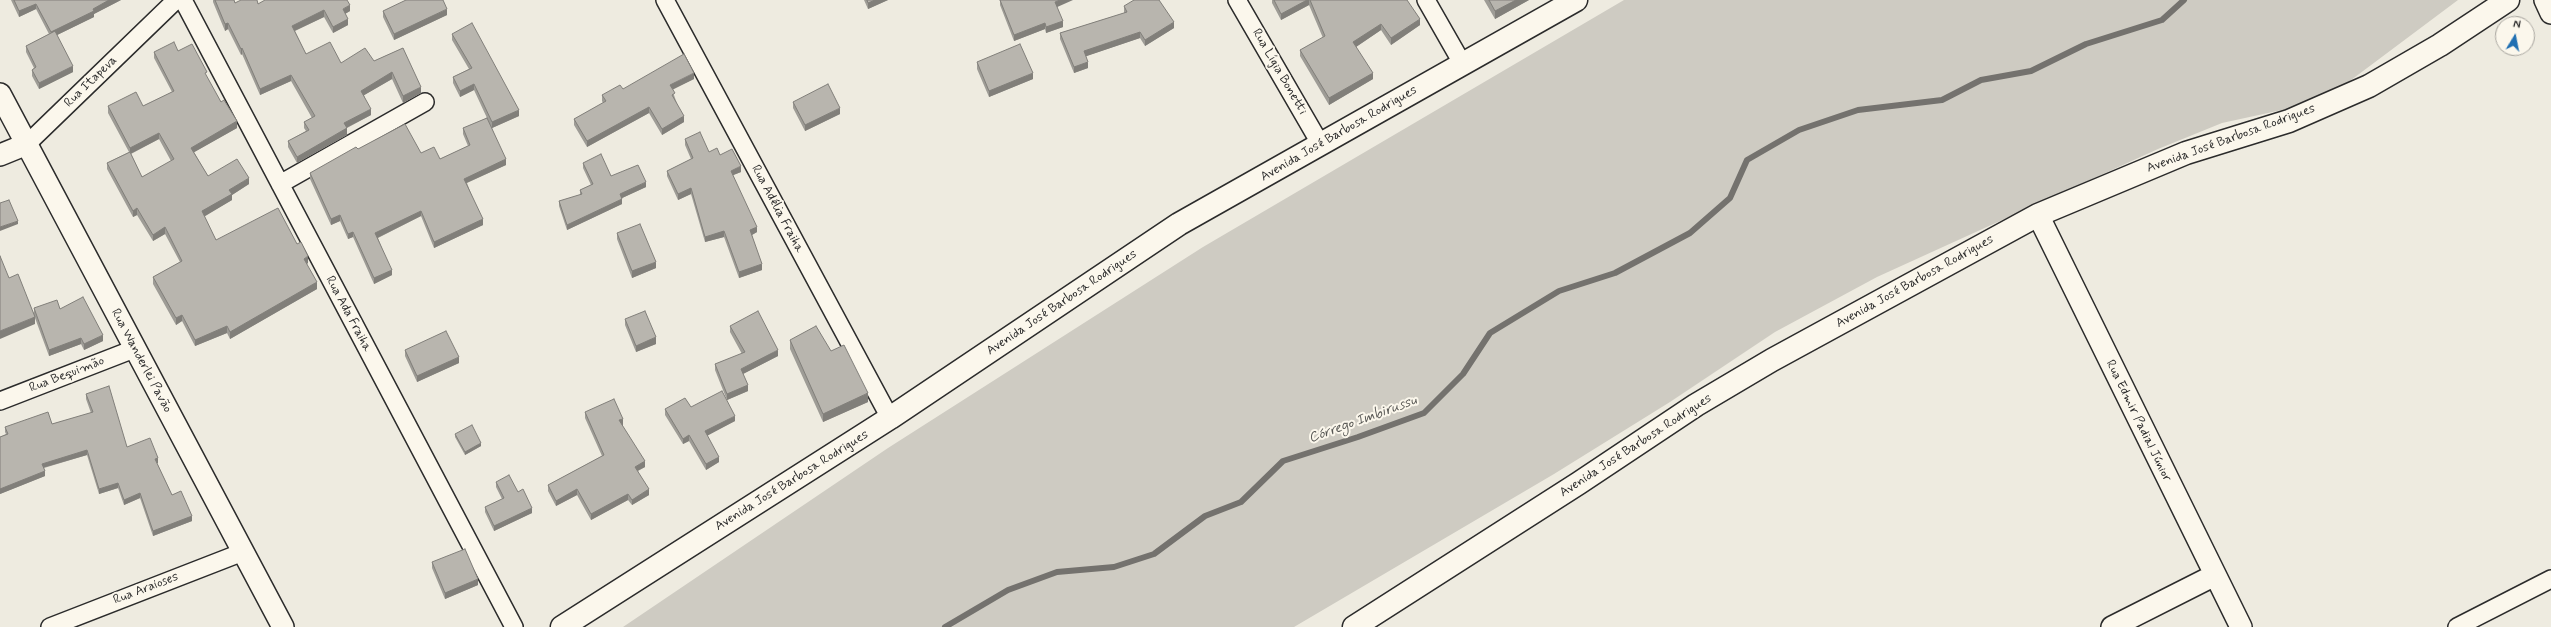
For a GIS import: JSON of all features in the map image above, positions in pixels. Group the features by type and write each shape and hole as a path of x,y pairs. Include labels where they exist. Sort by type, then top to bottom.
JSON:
{"main road":[{"name":"Avenida José Barbosa Rodrigues","path":"562,627 890,418 1179,224 1576,0"},
{"name":"Avenida José Barbosa Rodrigues","path":"1354,627 1579,483 1696,405 1772,360 2038,215 2186,153 2289,121 2368,86 2440,45 2508,0"}],"street":[{"name":"Rua Itapeva","path":"0,155 27,144 176,0"},
{"name":"Rua Ada Fraiha","path":"183,0 514,627"},
{"name":"Rua Lígia Bonetti","path":"1236,0 1321,145"},
{"path":"1426,0 1462,63"},
{"path":"2545,0 2551,13"},
{"name":"Rua Adélia Fraiha","path":"668,1 890,418"},
{"name":"Rua Wanderlei Pavão","path":"0,94 134,349 284,627"},
{"path":"280,184 425,102"},
{"name":"Rua Edmir Padial Júnior","path":"2038,215 2241,627"},
{"name":"Rua Bequimão","path":"0,401 134,349"},
{"name":"Rua Araioses","path":"50,627 243,552"},
{"path":"2112,627 2215,575"},
{"path":"2457,627 2551,579"}],"shaded area":[{"path":"1624,0 2458,0 2323,101 2222,123 2158,149 1877,277 1775,332 1670,402 1554,474 1294,627 623,627 888,448 1203,247"}],"building":[{"path":"14,0 109,0 93,9 94,11 51,32 36,4 19,11"},
{"path":"215,0 234,0 235,3 241,0 257,0 258,4 265,0 347,0 350,5 343,9 348,19 333,27 324,10 292,26 306,54 330,42 341,63 365,48 374,61 403,48 421,87 403,96 392,72 361,91 371,109 344,123 347,128 297,157 288,141 309,130 304,122 315,116 291,75 260,89 242,48 241,49 228,23 225,24"},
{"path":"406,0 443,0 447,9 394,34 383,11"},
{"path":"867,0 875,0 868,3"},
{"path":"1000,0 1060,0 1055,2 1063,21 1046,27 1045,23 1014,35"},
{"path":"1134,0 1159,0 1174,22 1145,40 1140,32 1084,51 1088,62 1074,67 1060,33 1127,12 1124,6"},
{"path":"1274,0 1307,0 1281,14"},
{"path":"1310,0 1407,0 1420,19 1391,38 1381,24 1353,42 1373,73 1329,98 1300,50 1325,36"},
{"path":"1489,0 1516,0 1495,11"},
{"path":"472,23 519,110 492,122 474,84 460,91 453,77 472,68 452,34"},
{"path":"55,31 73,66 39,83 32,70 36,67 26,46"},
{"path":"174,42 178,51 192,44 207,72 205,73 221,102 224,100 237,121 191,148 208,176 237,159 249,178 229,190 232,194 202,211 216,240 278,208 297,244 301,242 308,256 304,259 317,282 230,332 227,326 195,340 182,315 176,318 153,277 182,261 165,227 153,235 137,208 133,211 107,163 130,152 142,177 174,159 159,133 130,148 108,106 136,92 143,106 174,91 154,52"},
{"path":"1020,44 1033,73 989,91 977,62"},
{"path":"684,54 694,73 670,85 675,93 672,95 684,116 662,129 649,107 587,141 574,119 606,101 602,95 620,85 623,89"},
{"path":"828,84 840,108 805,125 793,102"},
{"path":"487,118 506,159 464,179 483,219 434,242 421,211 375,233 392,270 374,278 353,232 348,234 340,215 331,219 310,173 356,147 358,149 405,124 421,153 434,147 440,159 470,145 463,128"},
{"path":"700,132 709,152 717,148 720,155 732,149 741,166 731,171 757,227 750,230 762,264 739,272 724,231 705,237 691,188 678,194 667,171 693,158 685,139"},
{"path":"601,154 611,176 638,165 646,182 620,194 622,199 567,225 559,201 582,194 580,190 593,184 583,163"},
{"path":"9,200 18,221 0,227 0,203"},
{"path":"640,224 656,262 632,271 617,233"},
{"path":"0,256 9,278 18,274 35,317 0,331"},
{"path":"83,297 103,335 84,344 81,338 49,350 34,308 57,300 60,309"},
{"path":"645,311 656,337 636,346 625,319"},
{"path":"758,311 778,350 741,369 748,385 727,394 715,364 745,352 730,326"},
{"path":"816,326 831,351 844,345 868,393 823,414 790,340"},
{"path":"446,331 459,357 417,376 405,350"},
{"path":"109,386 127,447 150,438 158,458 155,459 172,495 181,491 192,516 153,531 140,493 124,500 118,483 99,489 87,450 42,464 45,471 0,489 0,437 8,434 5,427 48,412 52,424 93,412 86,394"},
{"path":"722,391 735,416 705,431 719,457 706,464 689,435 683,439 665,409 685,398 691,407"},
{"path":"614,399 623,419 619,420 645,461 635,467 649,489 632,500 628,494 591,514 577,489 556,501 548,485 604,455 585,412"},
{"path":"472,425 481,443 465,452 455,434"},
{"path":"509,475 518,492 523,489 532,508 494,526 485,507 504,498 496,482"},
{"path":"465,549 478,579 445,593 432,562"}],"waterway":[{"name":"Córrego Imbirussu","path":"945,627 1008,590 1057,572 1114,567 1154,554 1205,516 1241,502 1283,461 1358,437 1424,413 1463,374 1490,333 1559,291 1615,273 1690,233 1730,198 1747,160 1799,130 1858,110 1942,100 1981,80 2031,71 2086,44 2162,20 2184,0"}]}
